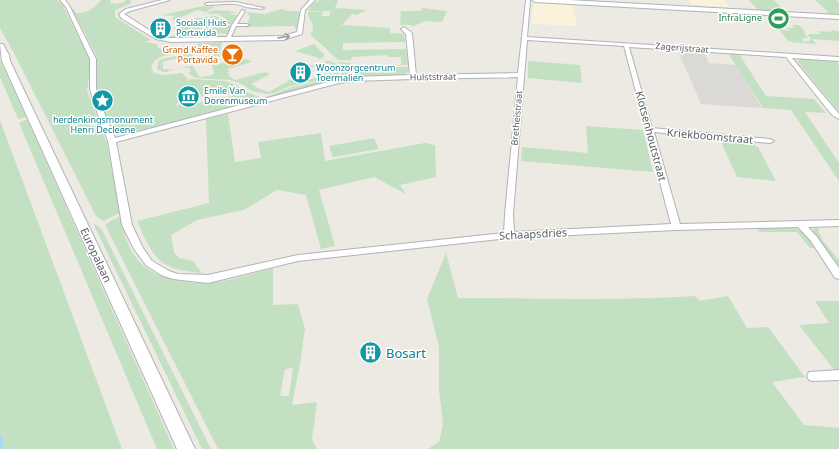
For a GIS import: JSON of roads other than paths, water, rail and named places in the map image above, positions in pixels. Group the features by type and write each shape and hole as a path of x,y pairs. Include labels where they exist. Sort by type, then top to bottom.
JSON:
{"main road":[{"path":"535,0 839,17"},
{"path":"558,0 567,1"},
{"name":"Europalaan","path":"0,46 5,55 3,58 33,117 186,449"}],"street":[{"name":"Schaapsdries","path":"62,0 68,7 93,59 93,88 96,101 112,141 127,225 139,249 149,262 165,273 177,277 208,279 298,258 509,235 676,227 839,223"},
{"path":"168,0 128,10 121,14 123,17 162,39 283,38 300,33 302,10 313,0"},
{"path":"228,39 234,25 249,0"},
{"name":"Bretheistraat","path":"509,235 509,214 528,0"},
{"path":"207,4 235,3 245,8 262,8"},
{"path":"234,25 247,25"},
{"path":"404,29 409,33 413,77"},
{"name":"Zagerijstraat","path":"524,38 839,59"},
{"name":"Klotsenhoutstraat","path":"626,45 676,227"},
{"path":"787,55 834,114 839,117"},
{"name":"Hulststraat","path":"112,141 339,81 353,79 413,77 521,75"},
{"name":"Kriekboomstraat","path":"650,130 770,141"},
{"path":"800,224 814,239 839,276"},
{"path":"813,376 839,375"}],"waterway":[{"path":"0,438 2,442 0,449"}],"place":[{"name":"InfraLigne","path":"778,18"},
{"name":"Sociaal Huis Portavida","path":"161,28"},
{"name":"Grand Kaffee Portavida","path":"233,55"},
{"name":"Woonzorgcentrum Toermalien","path":"301,73"},
{"name":"Emile Van Dorenmuseum","path":"189,96"},
{"name":"herdenkingsmonument Henri Decleene","path":"103,101"},
{"name":"Bosart","path":"371,353"}]}
